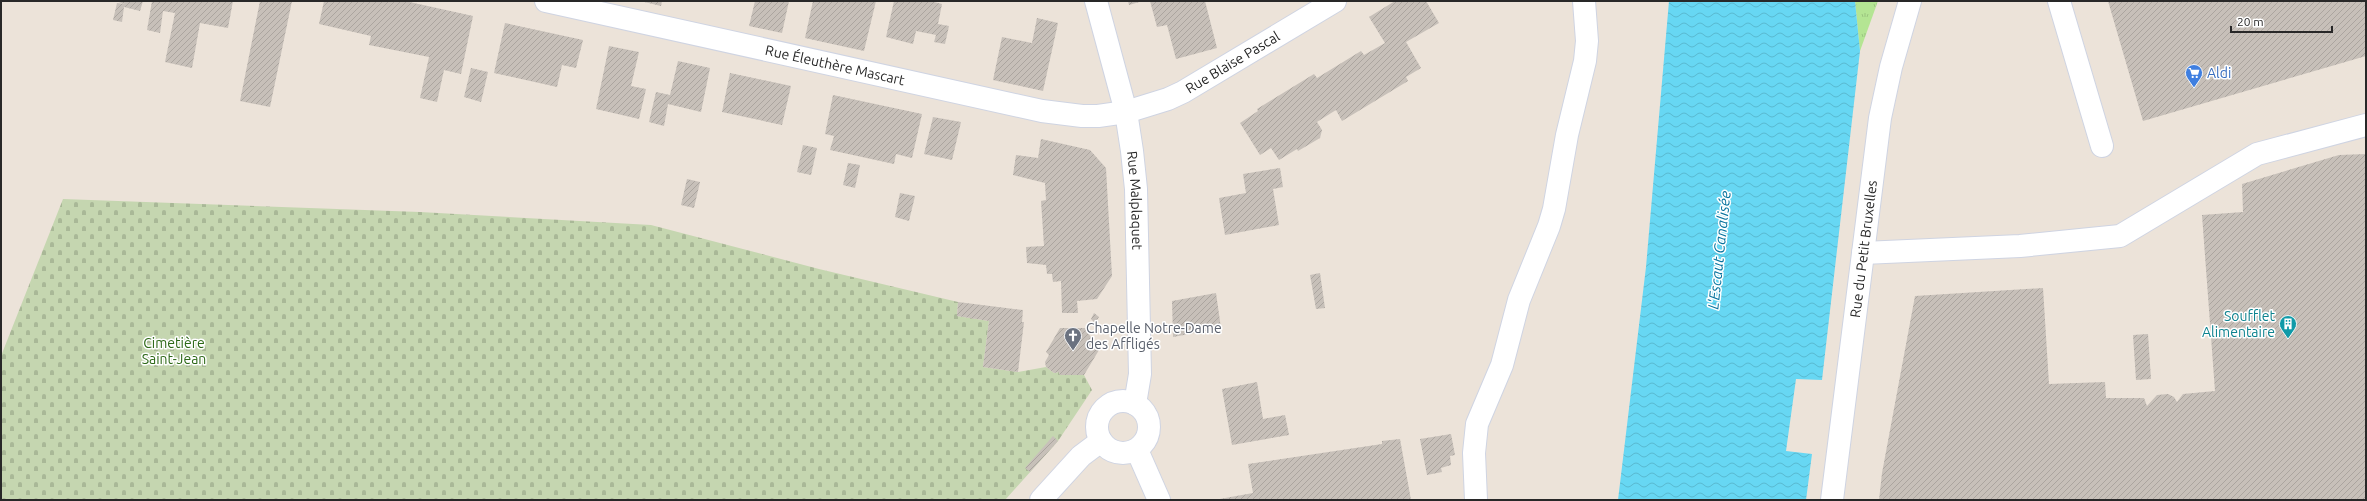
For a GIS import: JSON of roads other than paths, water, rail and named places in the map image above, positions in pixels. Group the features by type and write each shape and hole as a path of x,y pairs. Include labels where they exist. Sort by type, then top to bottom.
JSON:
{"street":[{"name":"Rue Éleuthère Mascart","path":"546,1 1042,110 1082,116 1126,112"},
{"name":"Rue Malplaquet","path":"1096,1 1126,112 1136,188 1140,374 1135,404"},
{"name":"Rue Blaise Pascal","path":"1126,112 1183,92 1335,1"},
{"path":"1476,500 1474,453 1477,424 1502,365 1519,300 1549,226 1554,209 1567,135 1585,61 1587,41 1584,1"},
{"name":"Rue du Petit Bruxelles","path":"1832,500 1883,98 1910,1"},
{"path":"2059,1 2102,146"},
{"path":"1863,253 2020,246 2120,236 2257,154 2366,125"},
{"path":"1123,401 1135,404 1146,414 1149,426 1145,441 1137,450 1117,453 1110,450 1101,441 1097,426 1102,411 1115,402 1123,401"},
{"path":"1040,500 1081,456 1101,441"},
{"path":"1137,450 1159,500"}],"water":[{"name":"L'Escaut Canalisée","path":"1669,1 1855,1 1860,51 1822,380 1796,379 1786,451 1812,454 1806,500 1618,500 1646,267"}],"place":[{"name":"Aldi","path":"2194,88"},
{"name":"Soufflet Alimentaire","path":"2288,339"},
{"name":"Chapelle Notre-Dame des Affligés","path":"1073,351"}],"park label":[{"name":"Cimetière Saint-Jean","path":"174,352"}]}
